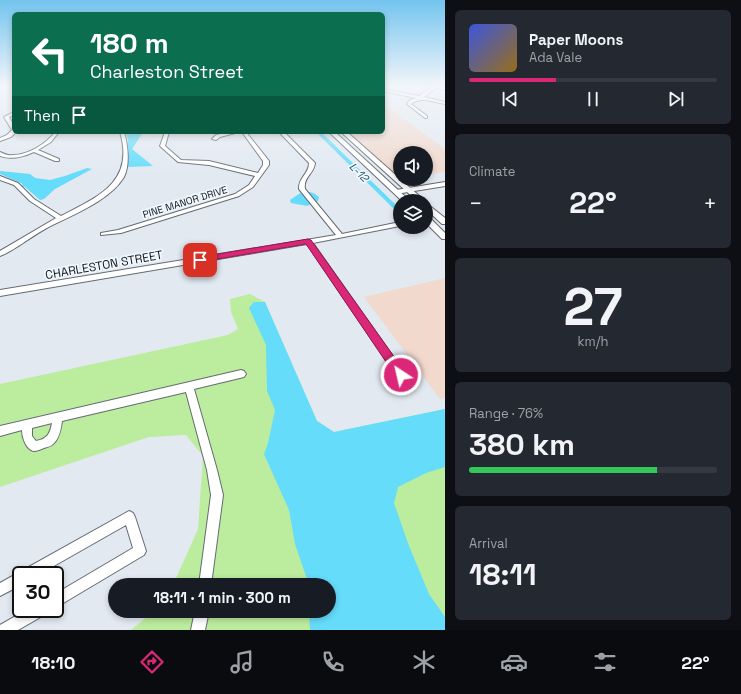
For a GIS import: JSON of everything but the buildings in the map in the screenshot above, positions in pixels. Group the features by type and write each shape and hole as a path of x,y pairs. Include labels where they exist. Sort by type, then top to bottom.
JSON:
{"main road":[{"path":"334,134 396,192"},
{"path":"335,134 345,139 354,141"},
{"path":"346,134 413,194"},
{"path":"433,211 445,222"},
{"path":"433,226 445,237"}],"street":[{"path":"10,115 6,118 12,127"},
{"path":"0,140 12,133"},
{"path":"0,154 14,157 34,150 48,142 55,134"},
{"path":"0,254 60,218 92,201 108,190 122,176 124,167 125,139 123,134"},
{"path":"167,134 162,146 178,161 209,163 259,175"},
{"path":"214,139 218,136 228,134"},
{"name":"PINE MANOR DRIVE","path":"103,234 118,232 237,195 251,186 266,165 266,160 246,134"},
{"path":"283,134 312,163 311,169 302,179 300,184 302,189 340,236"},
{"path":"34,150 57,160"},
{"path":"0,178 16,184 32,200 60,218"},
{"path":"396,192 445,184"},
{"name":"CHARLESTON STREET","path":"0,293 340,236 393,225"},
{"path":"308,241 401,375"},
{"path":"0,431 57,419 241,374"},
{"path":"189,387 212,470 217,496 206,578"},
{"path":"27,425 27,437 34,446 47,444 56,433 57,419"},
{"path":"42,566 129,518 140,551 64,596"},
{"path":"0,590 12,583"},
{"path":"5,630 26,618"},
{"path":"198,630 201,618"}],"shaded area":[{"path":"385,115 399,115 445,149 445,172 433,174 433,146 393,146 393,173 350,134 385,134"},
{"path":"445,278 445,398 440,399 364,297"}],"green space":[{"path":"250,294 265,302 317,421 334,432 445,409 445,630 131,630 146,618 336,618 336,578 176,578 198,529 203,456 186,435 149,437 0,487 0,384 228,335 238,329 231,312 230,299"}],"water":[{"path":"126,134 142,134 132,149 153,166 127,167 128,140"},
{"path":"87,168 92,169 55,189 44,199 40,200 25,187 21,186 23,185 21,183 0,174 0,171 30,174 35,178 50,180"},
{"path":"302,192 315,194 319,197 318,201 307,206 291,203 290,200"},
{"path":"254,302 265,302 317,421 334,432 445,409 445,467 426,473 398,487 394,503 409,546 429,594 445,617 445,630 310,630 309,618 336,618 336,578 307,578 295,544 289,510 264,454 268,443 275,410 267,391 266,345 249,308"}],"waterway":[{"name":"L-12","path":"320,134 393,205"}],"route":[{"path":"200,260 308,241 401,375"}]}
